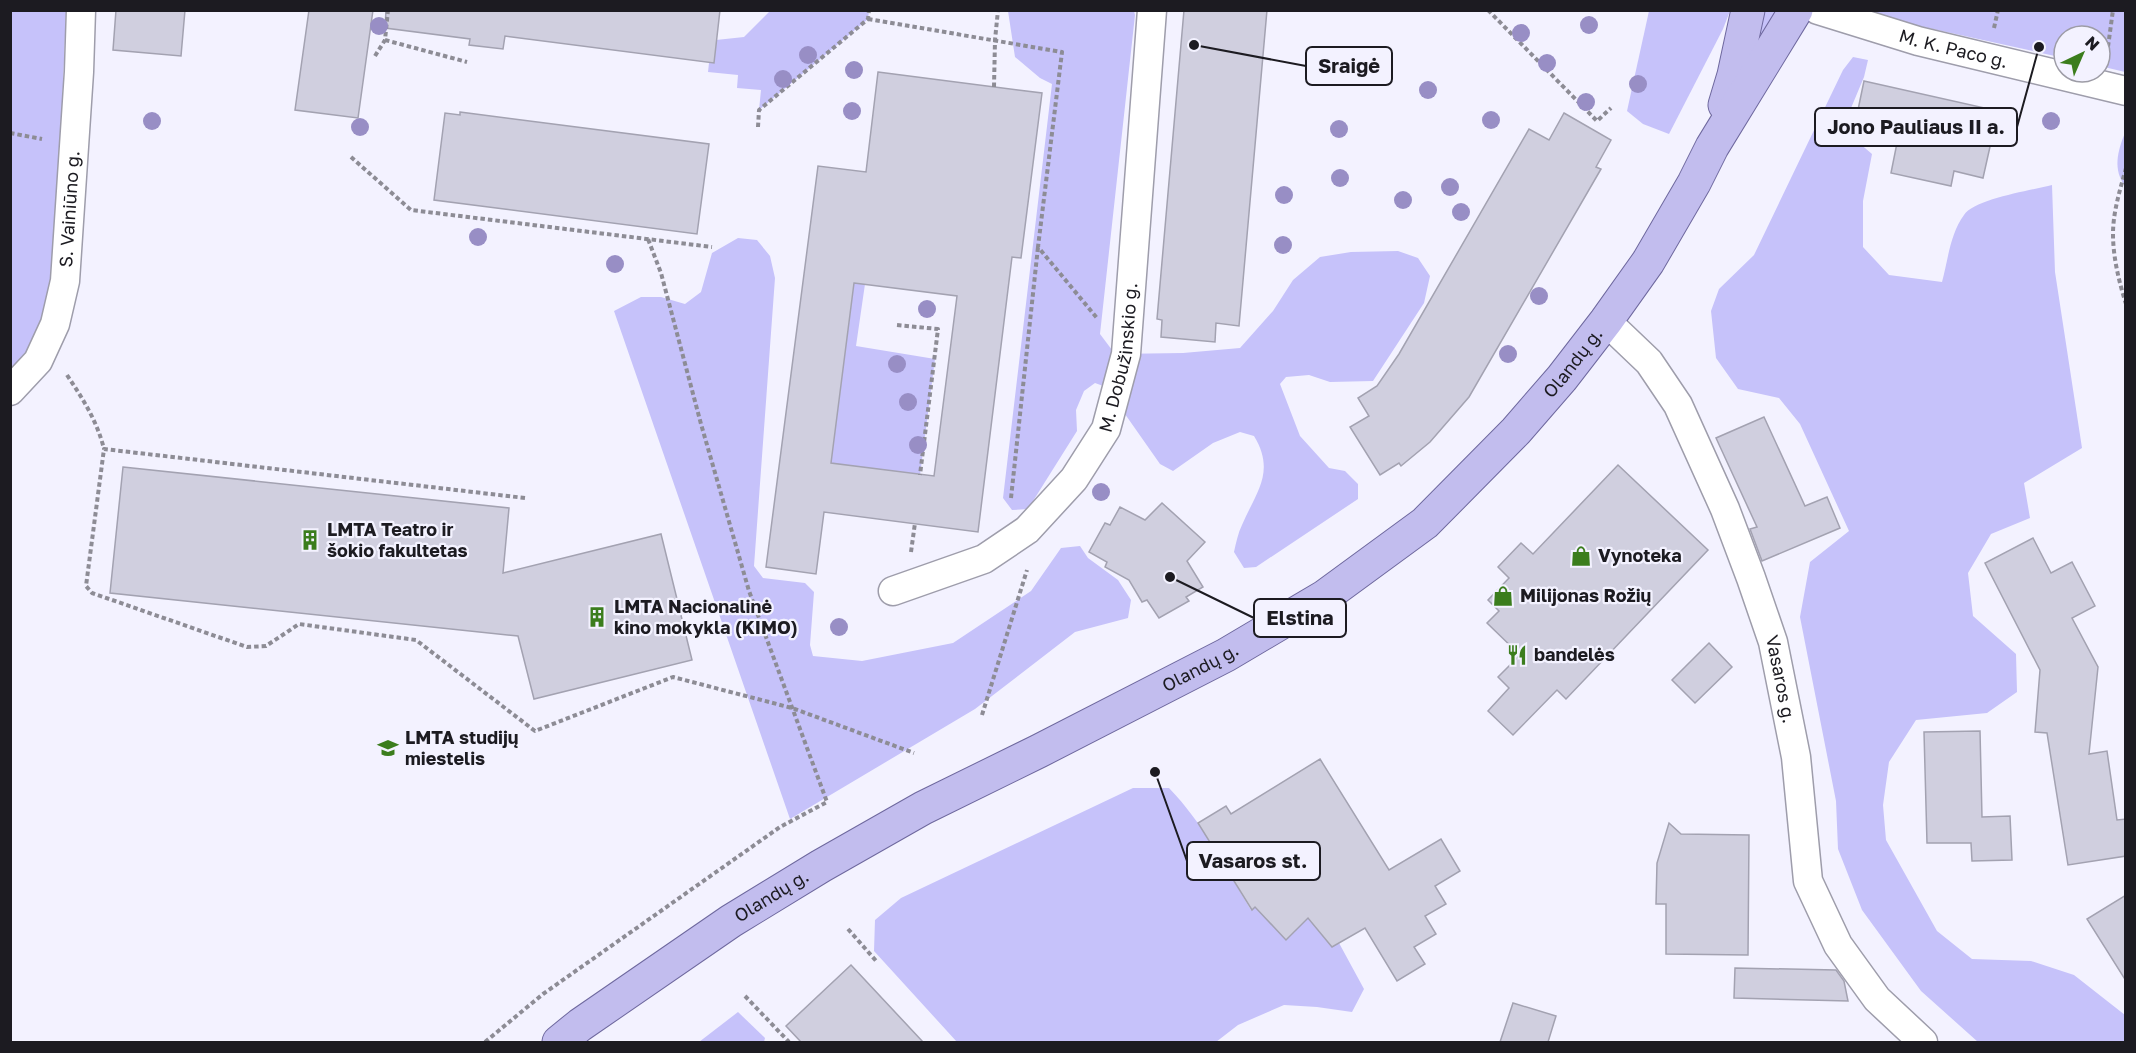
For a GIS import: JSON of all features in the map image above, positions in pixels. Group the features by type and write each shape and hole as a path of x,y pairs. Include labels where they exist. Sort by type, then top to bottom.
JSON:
{"main road":[{"name":"Olandų g.","path":"1712,147 1734,75 1748,10"},
{"name":"Olandų g.","path":"559,1042 580,1025 731,921 821,866 922,808 1226,655 1324,597 1425,523 1516,431 1562,378 1606,321 1648,262 1712,147 1796,10"}],"street":[{"name":"S. Vainiūno g.","path":"10,391 38,361 55,324 65,282 81,10"},
{"name":"M. Dobužinskio g.","path":"893,591 984,559 1027,530 1074,479 1106,429 1126,354 1152,10"},
{"name":"M. K. Paco g.","path":"1818,10 1918,41 2126,91"},
{"name":"Vasaros g.","path":"1606,321 1649,362 1678,405 1725,509 1751,578 1773,642 1796,757 1808,881 1838,945 1878,999 1923,1042"}],"path":[{"path":"375,56 385,40 388,10"},
{"path":"758,127 759,110 868,19 869,10"},
{"path":"994,87 998,10"},
{"path":"1488,10 1597,121 1611,108"},
{"path":"868,19 1062,52 1038,247 1007,543"},
{"path":"385,40 467,62"},
{"path":"351,158 411,210 712,247"},
{"path":"2126,168 2117,204 2113,234 2119,282 2126,304"},
{"path":"485,1042 543,994 780,827 827,802 749,591 661,273 648,239"},
{"path":"1038,247 1126,354"},
{"path":"2119,282 2126,284"},
{"path":"897,325 938,329 920,474"},
{"path":"85,401 100,432 104,449 86,586 92,594 247,646 266,646 298,624 416,640 535,731 673,676 792,708 914,753"},
{"path":"104,449 525,498"},
{"path":"982,715 1028,567"},
{"path":"848,929 877,962"},
{"path":"745,996 785,1041"}],"shaded area":[{"path":"11,11 66,11 56,257 48,313 32,353 11,376"},
{"path":"770,11 869,11 868,19 759,110 761,90 737,88 738,75 708,72 709,63 714,63 716,40 744,37"},
{"path":"1008,11 1134,11 1100,334 1115,354 1183,353 1240,348 1273,311 1293,280 1320,257 1351,252 1398,251 1418,258 1430,276 1424,303 1373,381 1330,382 1309,375 1286,377 1280,384 1300,436 1329,468 1345,471 1358,484 1358,499 1256,567 1244,568 1234,552 1239,531 1258,492 1264,471 1260,449 1254,436 1240,432 1213,443 1173,471 1160,464 1106,387 1095,383 1084,391 1076,410 1077,431 1028,509 1012,510 1003,498 1052,84 1040,78 1015,57"},
{"path":"1649,11 1730,11 1669,134 1643,124 1627,111"},
{"path":"1765,11 1775,11 1756,63 1748,59"},
{"path":"1872,11 2125,11 2125,72 2112,69 2112,24 2052,24 2052,55 1883,18"},
{"path":"1853,57 1868,60 1864,77 1846,120 1851,136 1872,154 1863,201 1863,247 1889,275 1942,282 1955,230 1970,209 2018,192 2052,185 2055,272 2082,448 2024,483 2030,518 1991,534 1968,573 1973,616 2016,654 2017,692 1987,713 1916,720 1889,762 1883,805 1886,840 1937,931 1972,959 2031,961 2074,975 2125,1015 2125,1042 1978,1042 1921,991 1862,910 1838,849 1836,801 1800,617 1810,562 1849,531 1800,424 1779,398 1738,389 1716,358 1711,311 1719,289 1754,255 1843,70"},
{"path":"2125,133 2125,186 2119,174 2118,161"},
{"path":"738,238 757,240 770,256 775,278 754,566 763,578 805,583 814,592 810,645 813,656 862,661 953,643 1031,591 1061,548 1080,546 1088,558 1118,580 1131,600 1128,618 1075,632 975,709 790,819 614,311 641,297 661,297 685,304 701,292 712,253"},
{"path":"854,283 865,284 856,346 935,359 920,475 831,463"},
{"path":"1133,788 1169,788 1193,816 1251,910 1255,907 1286,939 1308,918 1332,947 1339,943 1364,989 1352,1012 1284,1005 1238,1025 1216,1042 957,1042 874,951 875,920 901,898"},
{"path":"738,1012 765,1038 764,1042 699,1042"}],"building":[{"path":"116,10 185,10 181,56 113,50"},
{"path":"309,10 373,10 358,118 295,110"},
{"path":"386,10 720,10 714,63 505,36 503,49 469,45 470,39 385,28"},
{"path":"1184,10 1267,10 1239,326 1216,323 1215,342 1161,337 1162,320 1157,319"},
{"path":"878,72 1042,93 1021,258 1012,257 978,532 824,512 816,574 766,567 818,166 866,172","holes":["854,283 957,296 934,476 831,463"]},
{"path":"1864,81 1998,111 1983,178 1954,171 1951,186 1891,173 1898,138 1854,129"},
{"path":"460,112 709,144 697,234 434,200 445,113 460,115"},
{"path":"1564,113 1611,140 1596,167 1601,169 1469,397 1430,442 1401,466 1399,463 1380,475 1350,427 1369,416 1358,398 1377,386 1399,354 1529,129 1549,140"},
{"path":"1764,417 1805,506 1827,497 1840,528 1762,561 1750,529 1757,527 1716,438"},
{"path":"1618,465 1708,550 1566,699 1557,690 1513,735 1488,711 1509,688 1498,677 1520,655 1487,623 1499,611 1488,600 1509,578 1498,567 1521,543 1533,554"},
{"name":"LMTA Teatro ir šokio fakultetas","path":"123,467 509,508 503,573 661,534 692,660 534,699 518,636 110,593"},
{"path":"1162,503 1205,542 1187,561 1203,587 1186,597 1189,601 1159,618 1147,600 1142,602 1129,580 1105,567 1107,562 1089,552 1105,523 1110,525 1120,507 1145,520"},
{"path":"2033,538 2051,573 2072,562 2095,606 2072,618 2098,667 2089,754 2107,751 2117,820 2126,819 2126,856 2068,865 2047,733 2035,732 2040,670 1985,563"},
{"path":"1709,643 1732,667 1695,703 1672,680"},
{"path":"1980,731 1982,817 2010,816 2012,860 1972,861 1971,843 1927,843 1924,732"},
{"path":"1320,759 1389,870 1441,839 1460,871 1435,886 1446,904 1425,916 1436,934 1414,947 1425,964 1397,981 1365,928 1332,947 1308,918 1286,940 1255,907 1252,910 1198,823 1226,806 1231,814"},
{"path":"1669,823 1681,834 1749,835 1748,955 1666,954 1666,904 1656,904 1657,863"},
{"path":"2126,895 2126,981 2087,919"},
{"path":"851,965 923,1042 801,1042 786,1026"},
{"path":"1735,968 1836,970 1844,981 1848,1001 1734,998"},
{"path":"1513,1003 1556,1016 1548,1042 1500,1042"}],"place":[{"name":"Sraigė","path":"1194,45"},
{"name":"Jono Pauliaus II a.","path":"2039,47"},
{"name":"LMTA Teatro ir šokio fakultetas","path":"310,540"},
{"name":"Vynoteka","path":"1581,556"},
{"name":"Elstina","path":"1170,577"},
{"name":"Milijonas Rožių","path":"1503,596"},
{"name":"LMTA Nacionalinė kino mokykla (KIMO)","path":"597,617"},
{"name":"bandelės","path":"1517,655"},
{"name":"LMTA studijų miestelis","path":"388,748"},
{"name":"Vasaros st.","path":"1155,772"}]}
